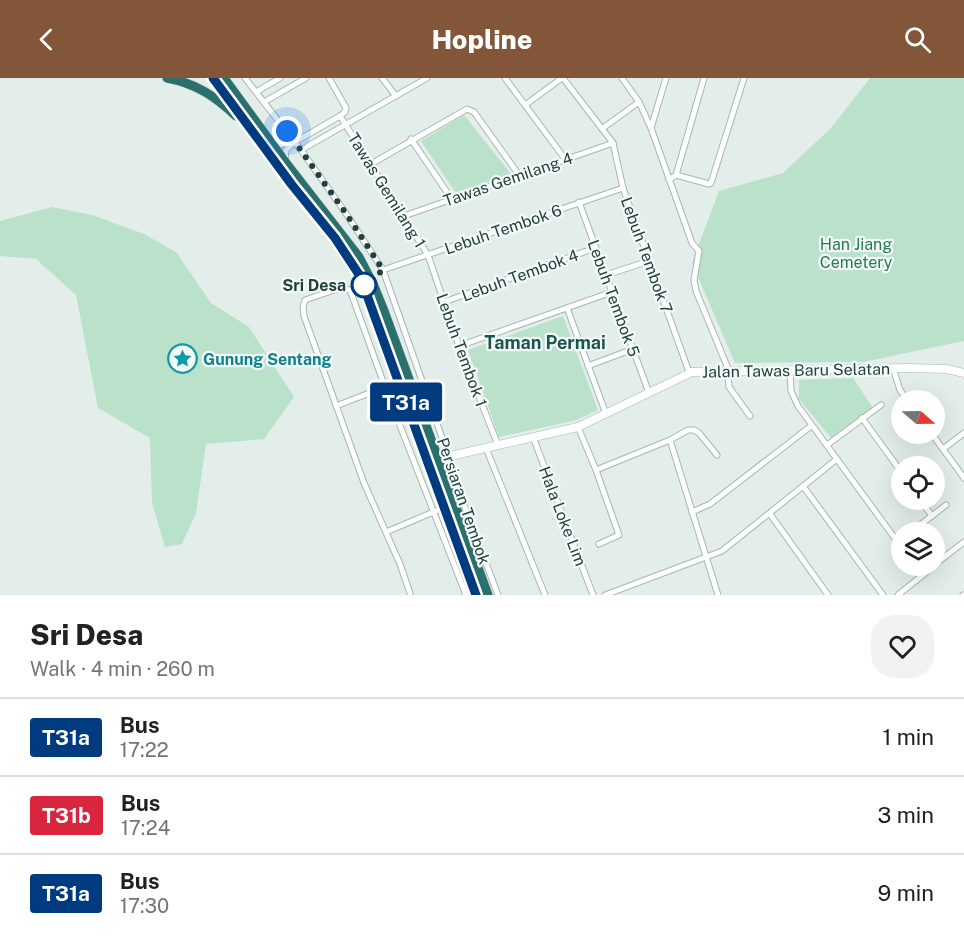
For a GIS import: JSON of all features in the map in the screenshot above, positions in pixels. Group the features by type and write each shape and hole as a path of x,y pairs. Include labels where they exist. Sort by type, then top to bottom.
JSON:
{"highway":[{"path":"167,78 196,85 245,122"},
{"path":"213,78 352,262 363,282 476,595"},
{"path":"224,78 265,136 359,257 373,284 442,458 488,595"},
{"path":"380,332 383,327 384,311"},
{"path":"380,332 387,334 396,345"}],"street":[{"name":"Persiaran Tembok","path":"245,78 301,150 383,270 446,449 442,458 498,595"},
{"path":"256,92 280,78"},
{"path":"264,102 306,78"},
{"path":"286,163 286,150 295,142 345,112 346,108 329,78"},
{"path":"382,78 396,96"},
{"path":"301,150 427,78"},
{"path":"505,78 566,159"},
{"path":"525,105 563,78 611,140"},
{"path":"651,128 666,78"},
{"path":"669,180 676,174 704,78"},
{"path":"676,174 711,183 744,78"},
{"path":"623,79 639,102 651,128 693,246 699,252 694,280 696,291 728,371 729,387 750,416"},
{"path":"603,129 639,102"},
{"path":"371,164 463,110 469,109 474,112 519,175"},
{"name":"Tawas Gemilang 1","path":"340,116 428,255"},
{"path":"265,136 280,145 295,142"},
{"path":"411,140 451,198"},
{"name":"Tawas Gemilang 4","path":"404,216 566,159 611,140"},
{"name":"Lebuh Tembok 7","path":"611,140 623,188 689,372"},
{"name":"Lebuh Tembok 6","path":"383,270 623,188"},
{"name":"Lebuh Tembok 5","path":"579,202 649,393"},
{"name":"Lebuh Tembok 4","path":"444,302 596,248"},
{"name":"Lebuh Tembok 1","path":"428,255 459,346 498,445"},
{"path":"606,275 649,261"},
{"path":"410,593 364,483 304,316 305,300 340,288 350,290 466,595"},
{"path":"459,346 612,292"},
{"path":"567,308 606,414"},
{"path":"368,336 380,332"},
{"path":"588,366 633,349"},
{"path":"893,368 901,390"},
{"name":"Jalan Tawas Baru Selatan","path":"429,464 442,458 578,427 689,372 893,368 947,369 964,373"},
{"path":"790,370 794,399 811,426 891,532"},
{"path":"336,406 385,387"},
{"path":"827,446 881,405"},
{"path":"862,418 891,458"},
{"path":"692,512 710,504 811,426"},
{"path":"578,427 597,470 618,531 617,537 599,544"},
{"path":"597,470 670,440 688,430 699,433 717,455"},
{"path":"943,449 964,433"},
{"name":"Hala Loke Lim","path":"533,437 593,595"},
{"path":"670,440 718,595"},
{"path":"939,444 964,478"},
{"path":"486,448 545,595"},
{"path":"605,595 706,558 729,546 837,459"},
{"path":"803,486 883,595"},
{"path":"924,522 946,505"},
{"path":"386,532 444,508"},
{"path":"928,510 932,516"},
{"path":"770,513 828,595"},
{"path":"945,557 964,543"},
{"path":"898,595 921,576"}],"green space":[{"name":"Han Jiang Cemetery","path":"870,78 964,78 964,341 863,362 735,363 692,263 719,191 783,173 831,128"},
{"path":"464,115 511,174 456,193 421,141"},
{"path":"52,207 92,215 144,234 176,252 211,303 249,327 294,397 264,439 206,444 196,513 182,544 165,547 152,503 150,438 98,408 76,295 36,259 0,256 0,221"},
{"path":"563,316 598,410 577,420 499,437 468,350"},
{"path":"853,378 873,408 831,438 799,399 799,380"}],"bus line":[{"name":"T31a","path":"213,78 292,185 335,238 360,276 476,595"}],"place":[{"name":"Sri Desa","path":"364,285"},
{"name":"Gunung Sentang","path":"182,359"}],"district":[{"name":"Taman Permai","path":"545,343"}],"route":[{"path":"287,131 383,270 364,285"}]}
